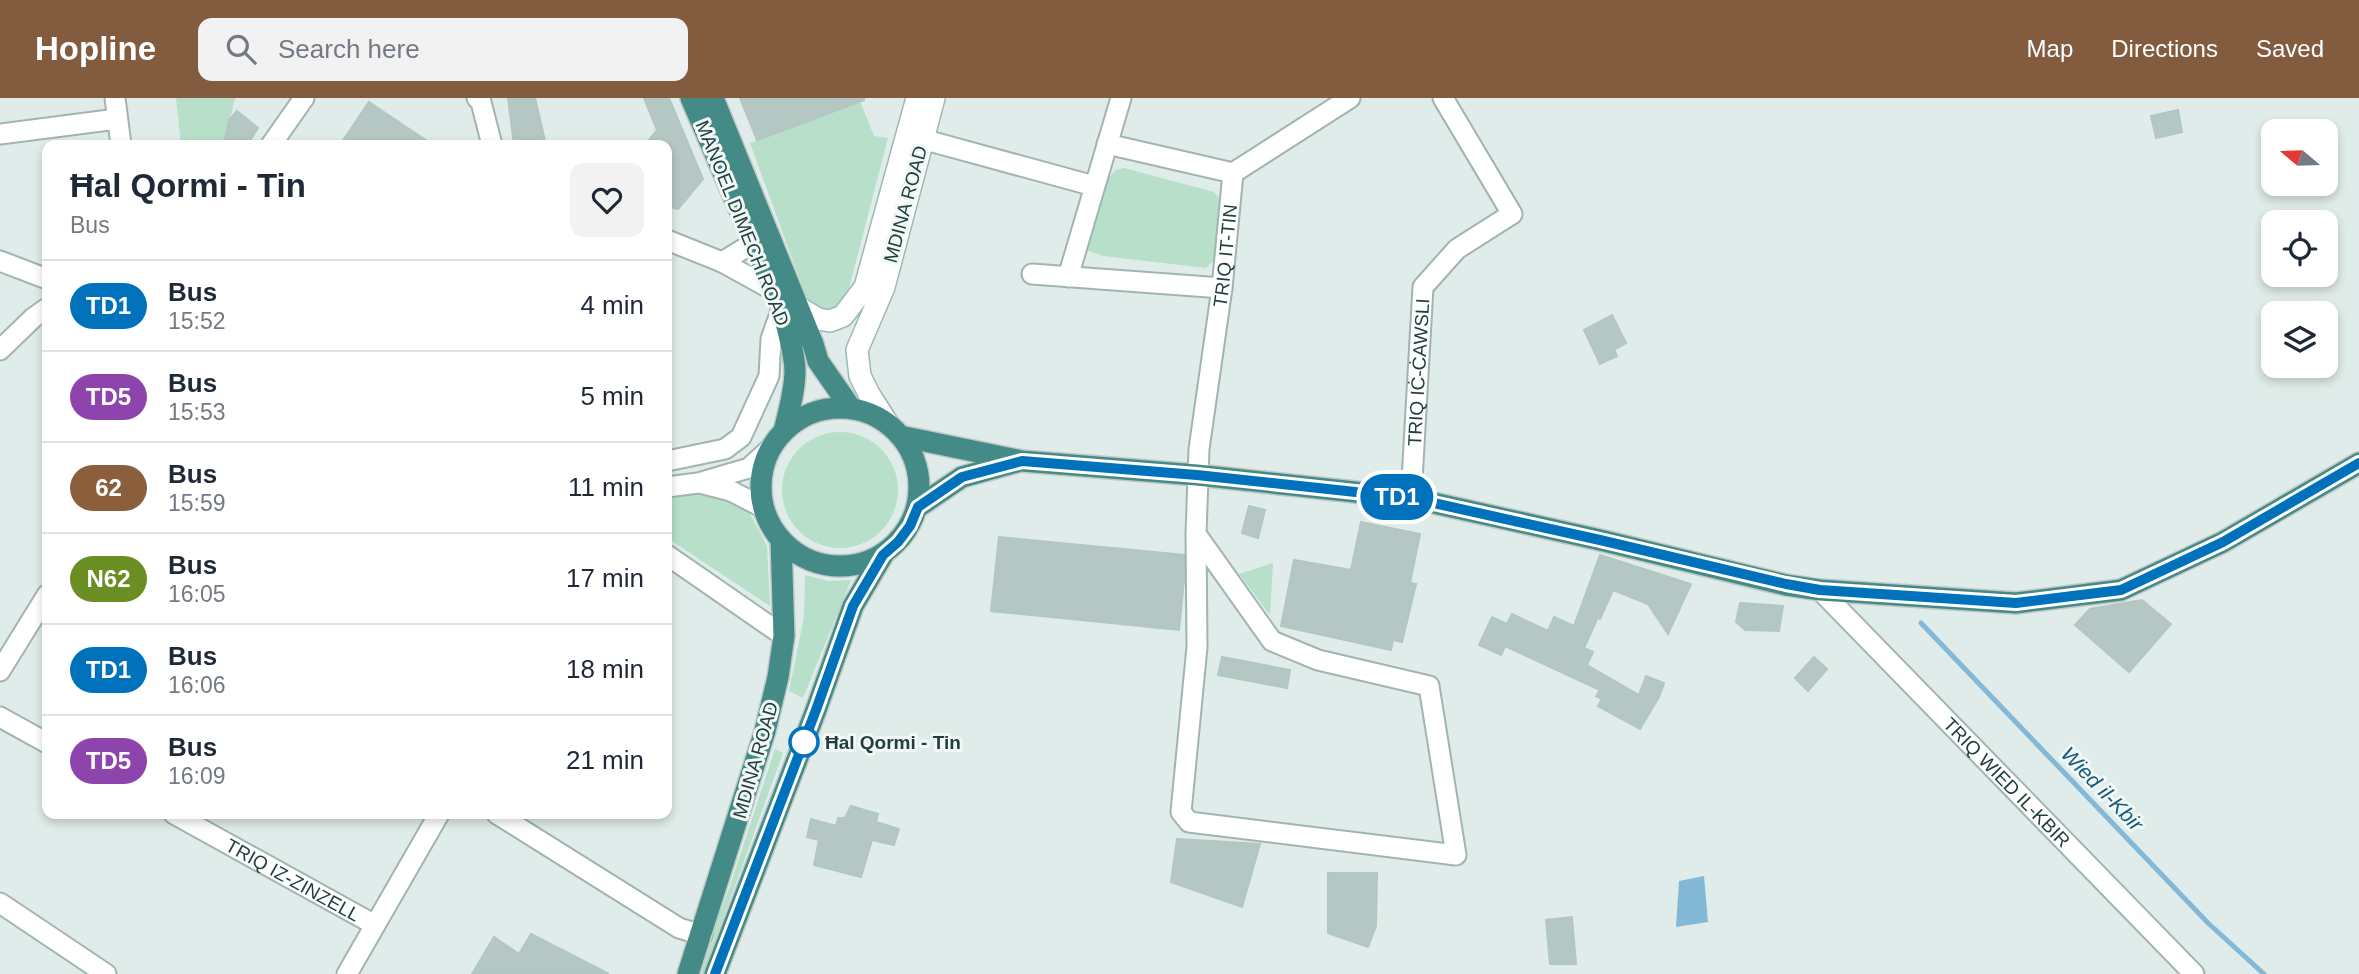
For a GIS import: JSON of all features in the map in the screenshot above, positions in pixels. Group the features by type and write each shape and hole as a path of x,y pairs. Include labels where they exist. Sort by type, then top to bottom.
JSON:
{"highway":[{"name":"MANOEL DIMECH ROAD","path":"691,98 753,243 818,361 850,407"},
{"name":"MANOEL DIMECH ROAD","path":"713,98 784,302 794,370 792,400 778,439"},
{"path":"715,974 853,606 883,555 898,542 910,526 918,507 920,481 914,455 894,430 863,410 850,407 828,408 806,415 778,439 764,466 761,488 764,508 771,525 781,540 803,558 829,566 857,565 883,555"},
{"path":"894,430 1022,461 1197,475 1411,498 1820,590 2016,603 2121,590 2223,542 2359,463"},
{"path":"918,507 962,477 1022,461"},
{"name":"MDINA ROAD","path":"688,974 765,731 778,677 784,636 781,540"}],"main road":[{"name":"MDINA ROAD","path":"784,302 818,319 830,321 843,316 865,287 917,98"},
{"name":"MDINA ROAD","path":"894,430 860,376 858,350 884,287 934,98"}],"street":[{"path":"115,98 120,140"},
{"path":"275,140 304,98"},
{"path":"477,98 481,102 491,140"},
{"path":"1068,277 1121,98"},
{"path":"1107,144 1233,173 1350,98"},
{"name":"TRIQ IĊ-ĊAWSLI","path":"1411,498 1423,286 1457,249 1512,214 1443,98"},
{"path":"0,134 117,119"},
{"path":"922,139 1094,186"},
{"name":"TRIQ IT-TIN","path":"1196,534 1272,641 1318,660 1429,686 1456,855 1189,822 1181,812 1197,648 1196,534 1199,449 1222,288 1233,173"},
{"path":"672,242 722,262 784,302 771,339 769,376 741,437 725,449 672,460"},
{"path":"722,262 753,243"},
{"path":"0,261 42,277"},
{"path":"1032,274 1222,288"},
{"path":"0,350 42,312"},
{"path":"672,486 749,468 778,439"},
{"path":"698,482 731,491 764,508"},
{"path":"672,558 784,636"},
{"name":"TRIQ WIED IL-KBIR","path":"1820,590 2194,974"},
{"path":"0,671 42,603"},
{"path":"0,717 42,740"},
{"name":"TRIQ IZ-ZINZELL","path":"183,819 375,925"},
{"path":"347,974 436,819"},
{"path":"505,819 679,928 702,935"},
{"path":"0,903 106,974"}],"green space":[{"path":"176,98 235,98 225,140 180,140"},
{"path":"860,101 874,136 888,138 848,292 834,308 819,310 807,299 750,143"},
{"path":"1124,168 1214,192 1222,202 1214,260 1206,268 1103,256 1088,251 1109,177 1116,170"},
{"path":"840,432 862,436 881,449 894,468 898,490 894,512 881,531 862,544 840,548 818,544 799,531 786,512 782,490 786,468 799,449 818,436"},
{"path":"706,490 728,496 748,510 767,546 770,606 672,541 672,498"},
{"path":"1273,563 1270,615 1239,574"},
{"path":"805,575 829,581 851,580 803,698 789,691 804,617"},
{"path":"775,749 783,753 703,974 696,974 729,889"}],"water":[{"path":"1704,876 1708,922 1676,927 1679,881"}],"building":[{"path":"508,98 535,98 545,140 513,140"},
{"path":"644,98 669,98 703,179 678,209 672,207 672,140 649,140 657,130"},
{"path":"740,98 864,98 864,100 757,140"},
{"path":"369,102 426,140 343,140"},
{"path":"2178,110 2182,132 2156,138 2151,116"},
{"path":"237,111 258,128 250,140 225,140 229,120"},
{"path":"1612,315 1626,343 1614,350 1617,356 1600,364 1584,330"},
{"path":"1249,506 1265,510 1258,538 1242,533"},
{"path":"1361,522 1420,534 1410,583 1416,584 1402,642 1393,640 1391,650 1281,626 1294,560 1351,570"},
{"path":"999,537 1184,555 1179,630 991,611"},
{"path":"1600,555 1691,584 1668,634 1648,604 1613,590 1584,648 1593,652 1587,665 1639,695 1646,676 1664,683 1640,729 1598,706 1602,699 1596,696 1600,690 1505,646 1501,655 1479,645 1492,617 1507,624 1512,614 1548,631 1554,617 1574,626"},
{"path":"2142,600 2171,624 2129,672 2075,625 2090,609"},
{"path":"1740,603 1783,606 1779,631 1745,630 1736,622"},
{"path":"1222,657 1290,670 1287,688 1218,675"},
{"path":"1814,657 1827,669 1808,691 1795,678"},
{"path":"851,806 878,814 876,822 899,829 894,845 872,840 861,877 814,865 819,840 807,837 811,819 836,826 838,818 845,818"},
{"path":"1177,839 1260,844 1242,907 1171,882"},
{"path":"1328,873 1377,873 1376,926 1368,947 1328,933"},
{"path":"1572,917 1576,964 1550,964 1546,920"},
{"path":"531,934 609,974 472,974 494,937 519,954"}],"waterway":[{"name":"Wied il-Kbir","path":"1921,623 2208,923 2264,974"}],"bus line":[{"name":"TD1","path":"715,974 853,606 883,555 898,542 910,526 918,507 962,477 1022,461 1197,475 1411,498 1820,590 2016,603 2121,590 2223,542 2359,463"}],"place":[{"name":"Ħal Qormi - Tin","path":"804,742"}]}
